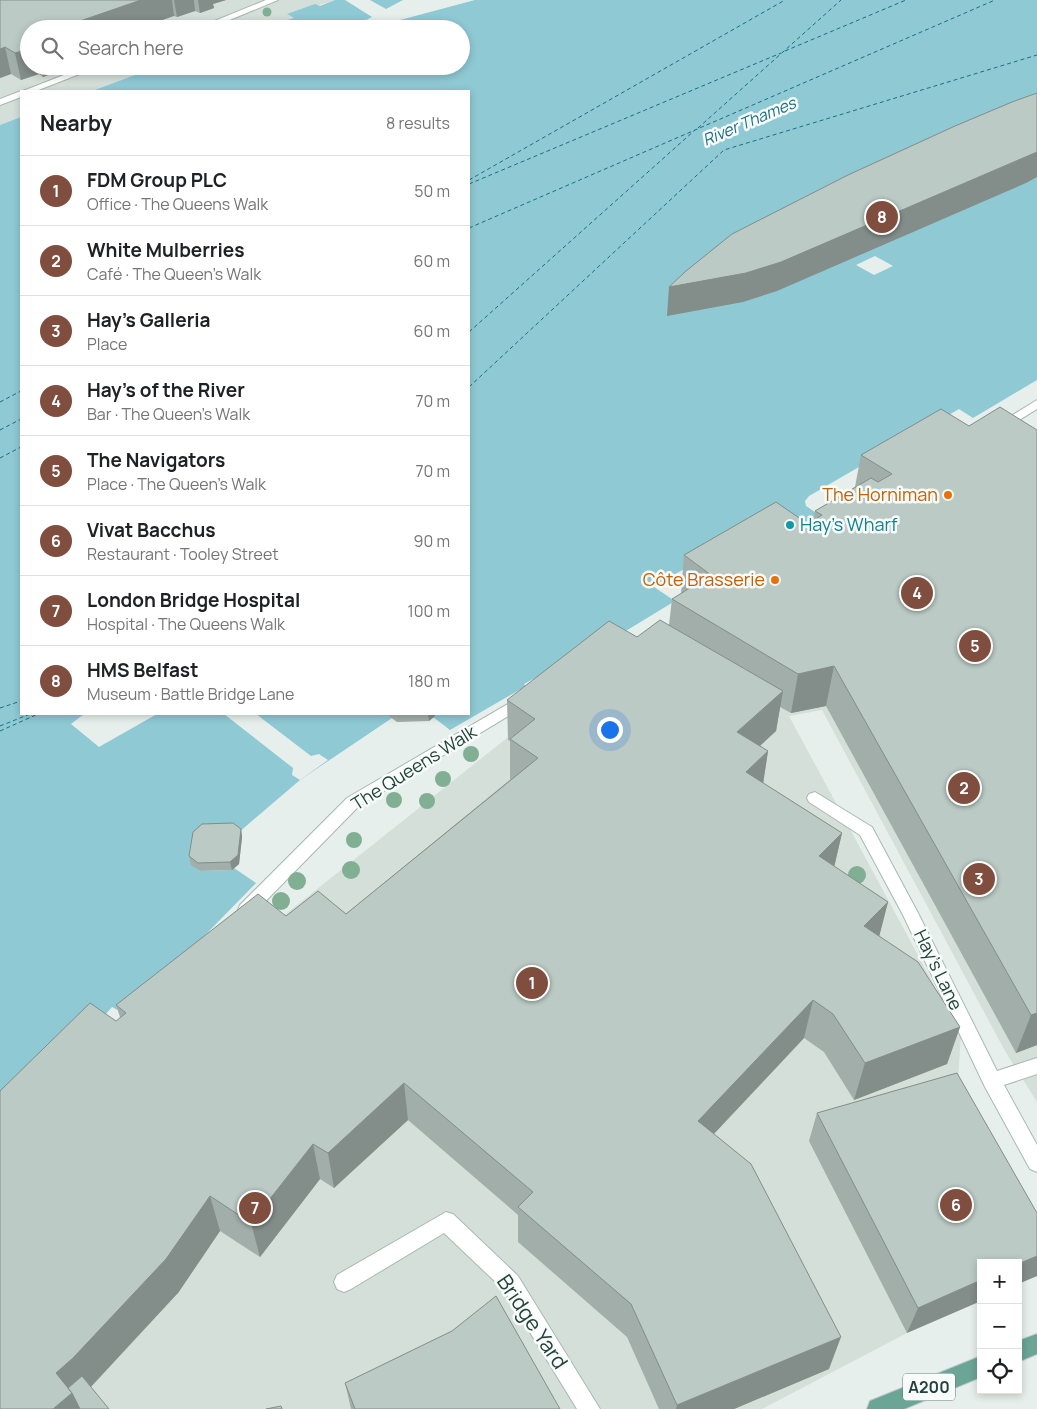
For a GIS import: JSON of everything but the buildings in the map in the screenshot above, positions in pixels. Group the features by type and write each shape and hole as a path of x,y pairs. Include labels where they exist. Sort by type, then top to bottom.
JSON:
{"main road":[{"path":"1022,1350 1037,1344"},
{"name":"A200","path":"878,1409 977,1368"}],"street":[{"path":"222,20 274,0"},
{"path":"31,90 72,75"},
{"path":"0,102 20,94"},
{"path":"985,436 1037,404"},
{"name":"The Queens Walk","path":"234,922 353,802 536,693"},
{"name":"Hay's Lane","path":"815,798 866,831 910,913 992,1081 1037,1164"},
{"path":"992,1081 1037,1066"},
{"name":"Bridge Yard","path":"344,1282 446,1220 511,1283 589,1409"}],"shaded area":[{"path":"55,0 335,0 288,15 295,18 289,20 20,20 20,75 135,75 95,90 20,90 20,117 0,125 0,19"},
{"path":"1037,449 1037,1102 1005,1051 822,710 789,716 961,1035 957,1094 1037,1262 1037,1276 1022,1282 1022,1259 977,1259 977,1303 907,1333 762,1409 0,1409 263,932 605,660"}],"water":[{"name":"River Thames","path":"335,0 1037,0 1037,380 973,418 959,409 809,496 805,501 806,506 827,520 734,539 654,587 675,601 606,643 602,641 524,684 526,686 450,730 433,717 434,715 470,715 470,90 95,90 135,75 470,75 470,20 288,20 294,18 287,14 315,4 320,6"},
{"path":"20,117 20,715 390,715 392,718 300,780 238,833 191,864 200,871 231,870 234,868 256,883 127,1015 112,1007 91,1031 0,1119 0,125"}],"pier":[{"path":"345,0 370,0 386,9 403,0 475,0 400,20 366,20 372,17"},
{"path":"875,256 893,266 874,275 856,265"},
{"path":"83,715 155,715 99,747 71,724"},
{"path":"225,715 257,715 311,756 319,754 328,760 300,780 292,775 293,768"}],"ferry route":[{"path":"470,179 785,0"},
{"path":"698,128 841,0"},
{"path":"785,51 906,0"},
{"path":"695,130 995,0"},
{"path":"470,184 781,53"},
{"path":"470,386 724,150 1037,55"},
{"path":"470,228 695,130"},
{"path":"470,331 695,130"},
{"path":"0,402 20,392"},
{"path":"0,430 20,420"},
{"path":"0,458 20,448"},
{"path":"0,708 20,701"},
{"path":"0,726 28,715"},
{"path":"0,731 36,715"}],"place":[{"name":"HMS Belfast","path":"882,217"},
{"name":"The Horniman","path":"948,495"},
{"name":"Hay's Wharf","path":"790,525"},
{"name":"Côte Brasserie","path":"775,580"},
{"name":"Hay's of the River","path":"917,593"},
{"name":"The Navigators","path":"975,646"},
{"name":"White Mulberries","path":"964,788"},
{"name":"Hay's Galleria","path":"979,879"},
{"name":"FDM Group PLC","path":"532,983"},
{"name":"Vivat Bacchus","path":"956,1205"},
{"name":"London Bridge Hospital","path":"255,1208"}]}
